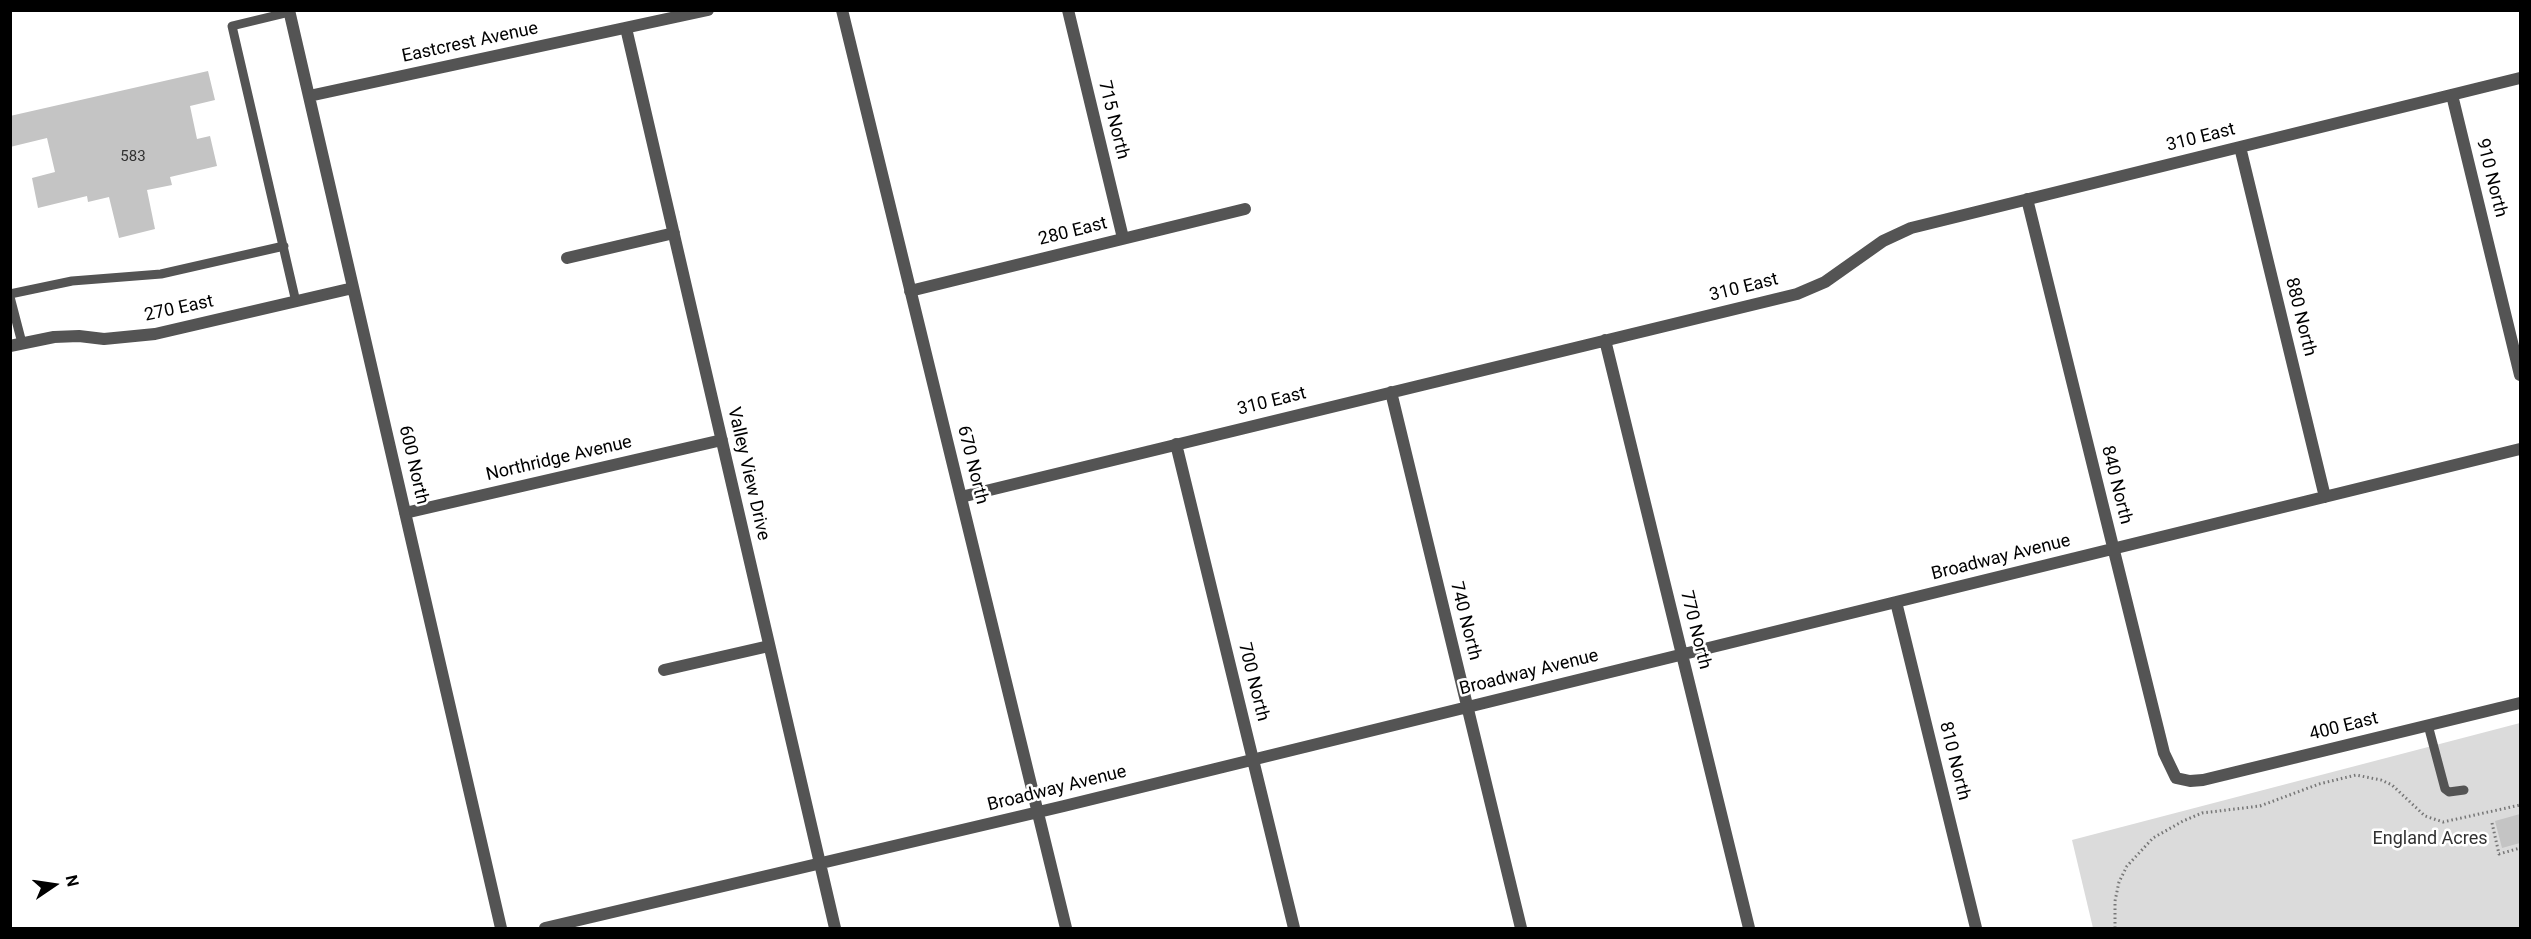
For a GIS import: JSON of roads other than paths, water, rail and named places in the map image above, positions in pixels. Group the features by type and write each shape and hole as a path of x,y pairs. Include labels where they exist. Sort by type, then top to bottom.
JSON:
{"street":[{"name":"Eastcrest Avenue","path":"309,96 708,10"},
{"name":"670 North","path":"842,10 1066,928"},
{"name":"715 North","path":"1068,10 1123,238"},
{"name":"600 North","path":"290,11 501,928"},
{"name":"Valley View Drive","path":"626,28 835,928"},
{"name":"310 East","path":"961,497 1807,291 1825,282 1897,233 2520,78"},
{"name":"910 North","path":"2452,95 2520,375"},
{"name":"880 North","path":"2240,147 2325,496"},
{"name":"840 North","path":"2027,199 2164,753 2176,778"},
{"name":"280 East","path":"910,291 1245,208"},
{"path":"567,258 674,233"},
{"name":"270 East","path":"16,344 63,337 104,339 155,334 353,288"},
{"name":"770 North","path":"1605,340 1749,928"},
{"name":"740 North","path":"1391,392 1521,928"},
{"name":"Northridge Avenue","path":"405,513 722,440"},
{"name":"700 North","path":"1176,444 1294,928"},
{"name":"Broadway Avenue","path":"545,928 1038,813 2520,448"},
{"name":"810 North","path":"1896,602 1976,928"},
{"path":"664,670 769,646"},
{"name":"400 East","path":"2176,778 2190,781 2203,780 2520,703"}],"lane":[{"path":"290,11 232,26 296,302"},
{"path":"16,344 10,295 72,281 162,274 284,246"},
{"path":"2428,725 2445,789 2449,792 2464,790"}],"park label":[{"name":"England Acres","path":"2430,839"}]}
